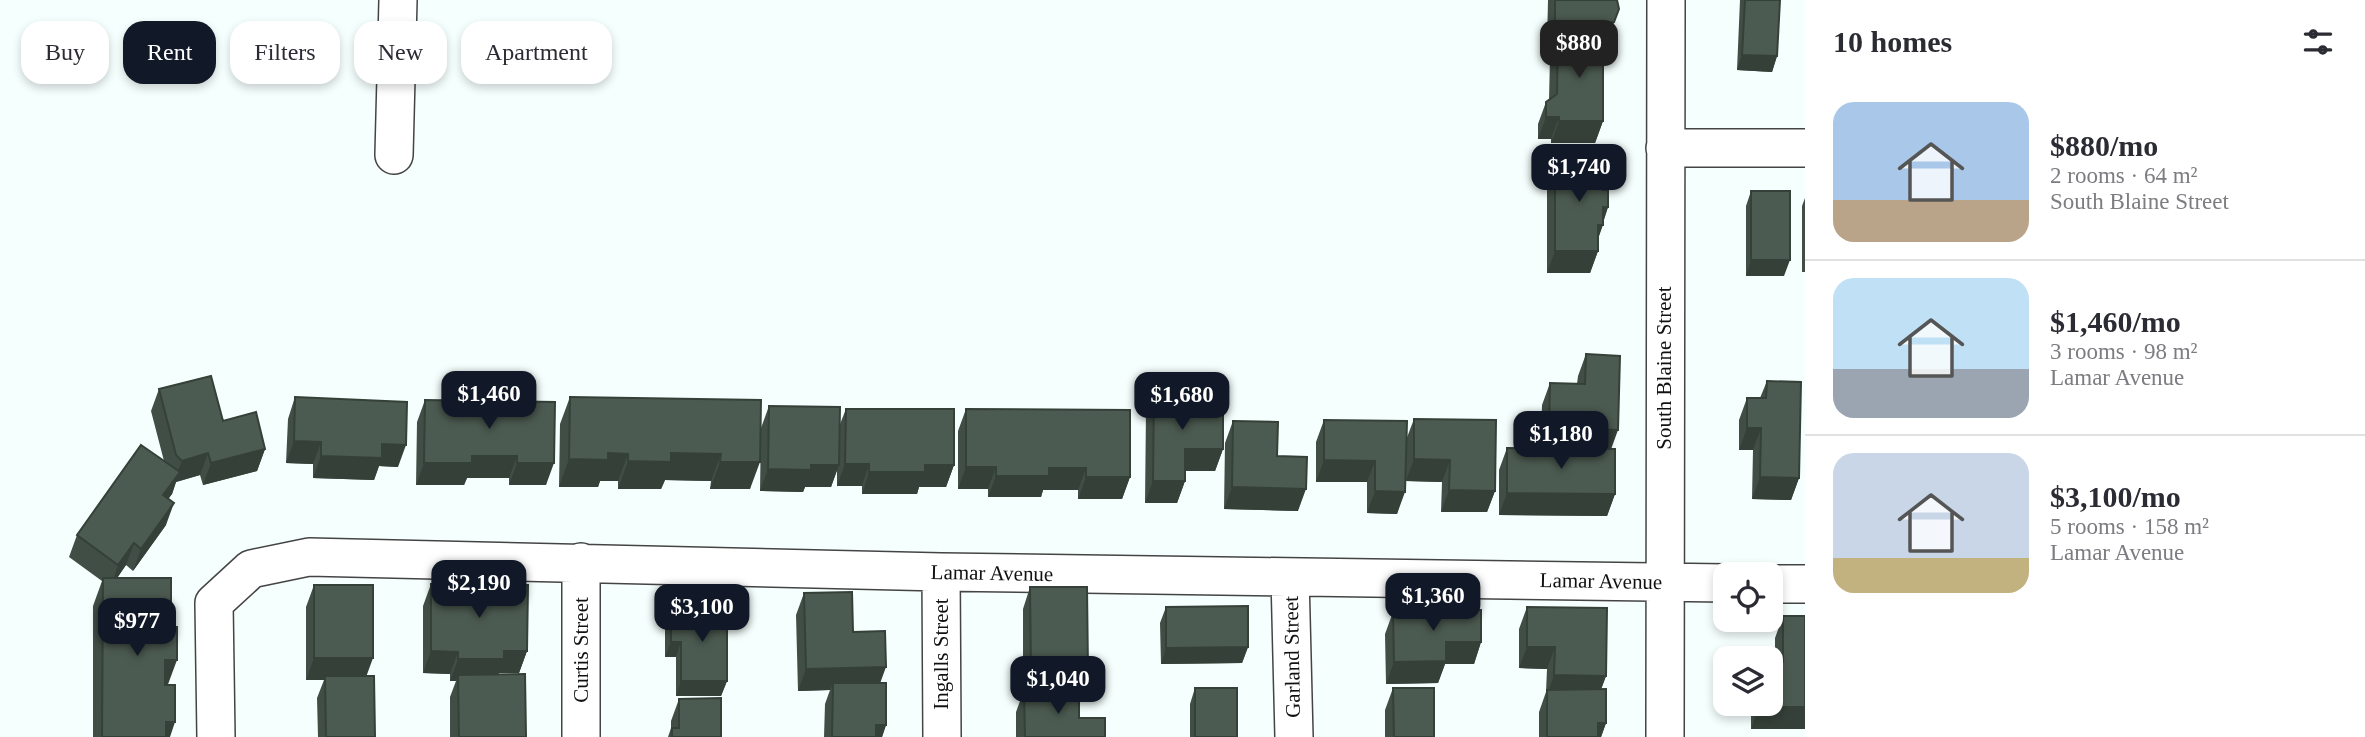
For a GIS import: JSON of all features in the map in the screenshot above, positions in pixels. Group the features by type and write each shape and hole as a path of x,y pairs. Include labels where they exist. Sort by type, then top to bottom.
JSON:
{"street":[{"path":"394,155 398,0"},
{"name":"South Blaine Street","path":"1665,737 1666,0"},
{"path":"1665,148 1805,148"},
{"name":"Lamar Avenue","path":"216,737 214,603 251,569 309,557 941,572 1713,583"},
{"name":"Curtis Street","path":"581,737 582,562"},
{"name":"Ingalls Street","path":"941,572 942,737"},
{"name":"Garland Street","path":"1290,577 1294,737"},
{"path":"1783,584 1805,584"}],"building":[{"path":"1555,0 1617,0 1619,9 1614,22 1595,25 1555,21"},
{"path":"1745,0 1780,0 1777,56 1742,55"},
{"path":"1558,35 1603,35 1603,121 1559,121 1559,117 1546,117 1546,102 1557,94"},
{"path":"1555,160 1604,160 1603,190 1608,190 1608,207 1603,207 1603,225 1598,225 1598,251 1555,251"},
{"path":"1751,191 1790,191 1790,260 1751,260"},
{"path":"1586,354 1620,356 1618,430 1549,428 1550,383 1585,384"},
{"path":"211,376 223,421 256,412 265,449 211,463 208,453 182,461 176,455 159,389"},
{"path":"1767,381 1801,382 1799,478 1760,477 1761,428 1747,428 1747,398 1766,398"},
{"path":"1154,388 1178,388 1177,402 1223,402 1223,449 1185,449 1185,481 1153,481"},
{"path":"295,397 407,402 406,445 382,444 382,458 321,456 321,442 294,441"},
{"path":"570,397 761,400 760,462 720,462 721,454 671,453 671,462 628,461 628,454 608,453 608,460 569,459"},
{"path":"425,400 555,402 554,463 517,463 517,456 472,456 472,463 424,463"},
{"path":"769,406 840,407 839,465 811,465 811,470 768,469"},
{"path":"846,409 954,409 954,465 925,465 925,472 869,472 869,464 845,464"},
{"path":"966,409 1130,410 1130,477 1086,477 1086,468 1049,468 1049,476 996,476 996,467 966,467"},
{"path":"1414,419 1496,420 1495,491 1449,490 1450,460 1414,459"},
{"path":"1324,420 1407,421 1405,492 1375,491 1375,461 1324,460"},
{"path":"1233,421 1278,422 1277,456 1307,457 1306,489 1232,487"},
{"path":"141,445 180,472 163,495 174,503 141,549 134,543 118,565 77,535"},
{"path":"1507,448 1615,449 1615,494 1507,493"},
{"path":"103,578 171,578 171,611 163,611 163,627 177,627 177,660 165,660 165,685 175,685 175,722 166,722 166,737 102,737"},
{"path":"431,584 528,585 527,651 504,651 504,659 458,659 458,652 431,651"},
{"path":"314,585 373,585 373,658 314,658"},
{"path":"1030,587 1087,587 1088,671 1031,671"},
{"path":"852,592 853,632 885,631 886,667 806,669 804,593"},
{"path":"1248,606 1248,647 1166,648 1166,607"},
{"path":"1527,607 1607,608 1606,676 1554,675 1555,647 1527,647"},
{"path":"671,610 727,610 727,681 681,681 681,642 671,642"},
{"path":"1481,610 1481,642 1446,642 1446,661 1394,662 1393,612"},
{"path":"1783,616 1805,616 1805,707 1783,707"},
{"path":"525,674 526,737 459,737 458,675"},
{"path":"325,676 374,676 375,737 326,737"},
{"path":"833,683 886,683 886,725 876,725 876,737 832,737"},
{"path":"1195,688 1237,688 1237,737 1195,737"},
{"path":"1393,688 1434,688 1434,737 1394,737"},
{"path":"1606,689 1606,723 1598,723 1598,737 1547,737 1547,690"},
{"path":"1079,690 1079,718 1105,718 1105,737 1025,737 1024,691"},
{"path":"721,698 721,737 672,737 672,728 679,728 679,699"}]}
